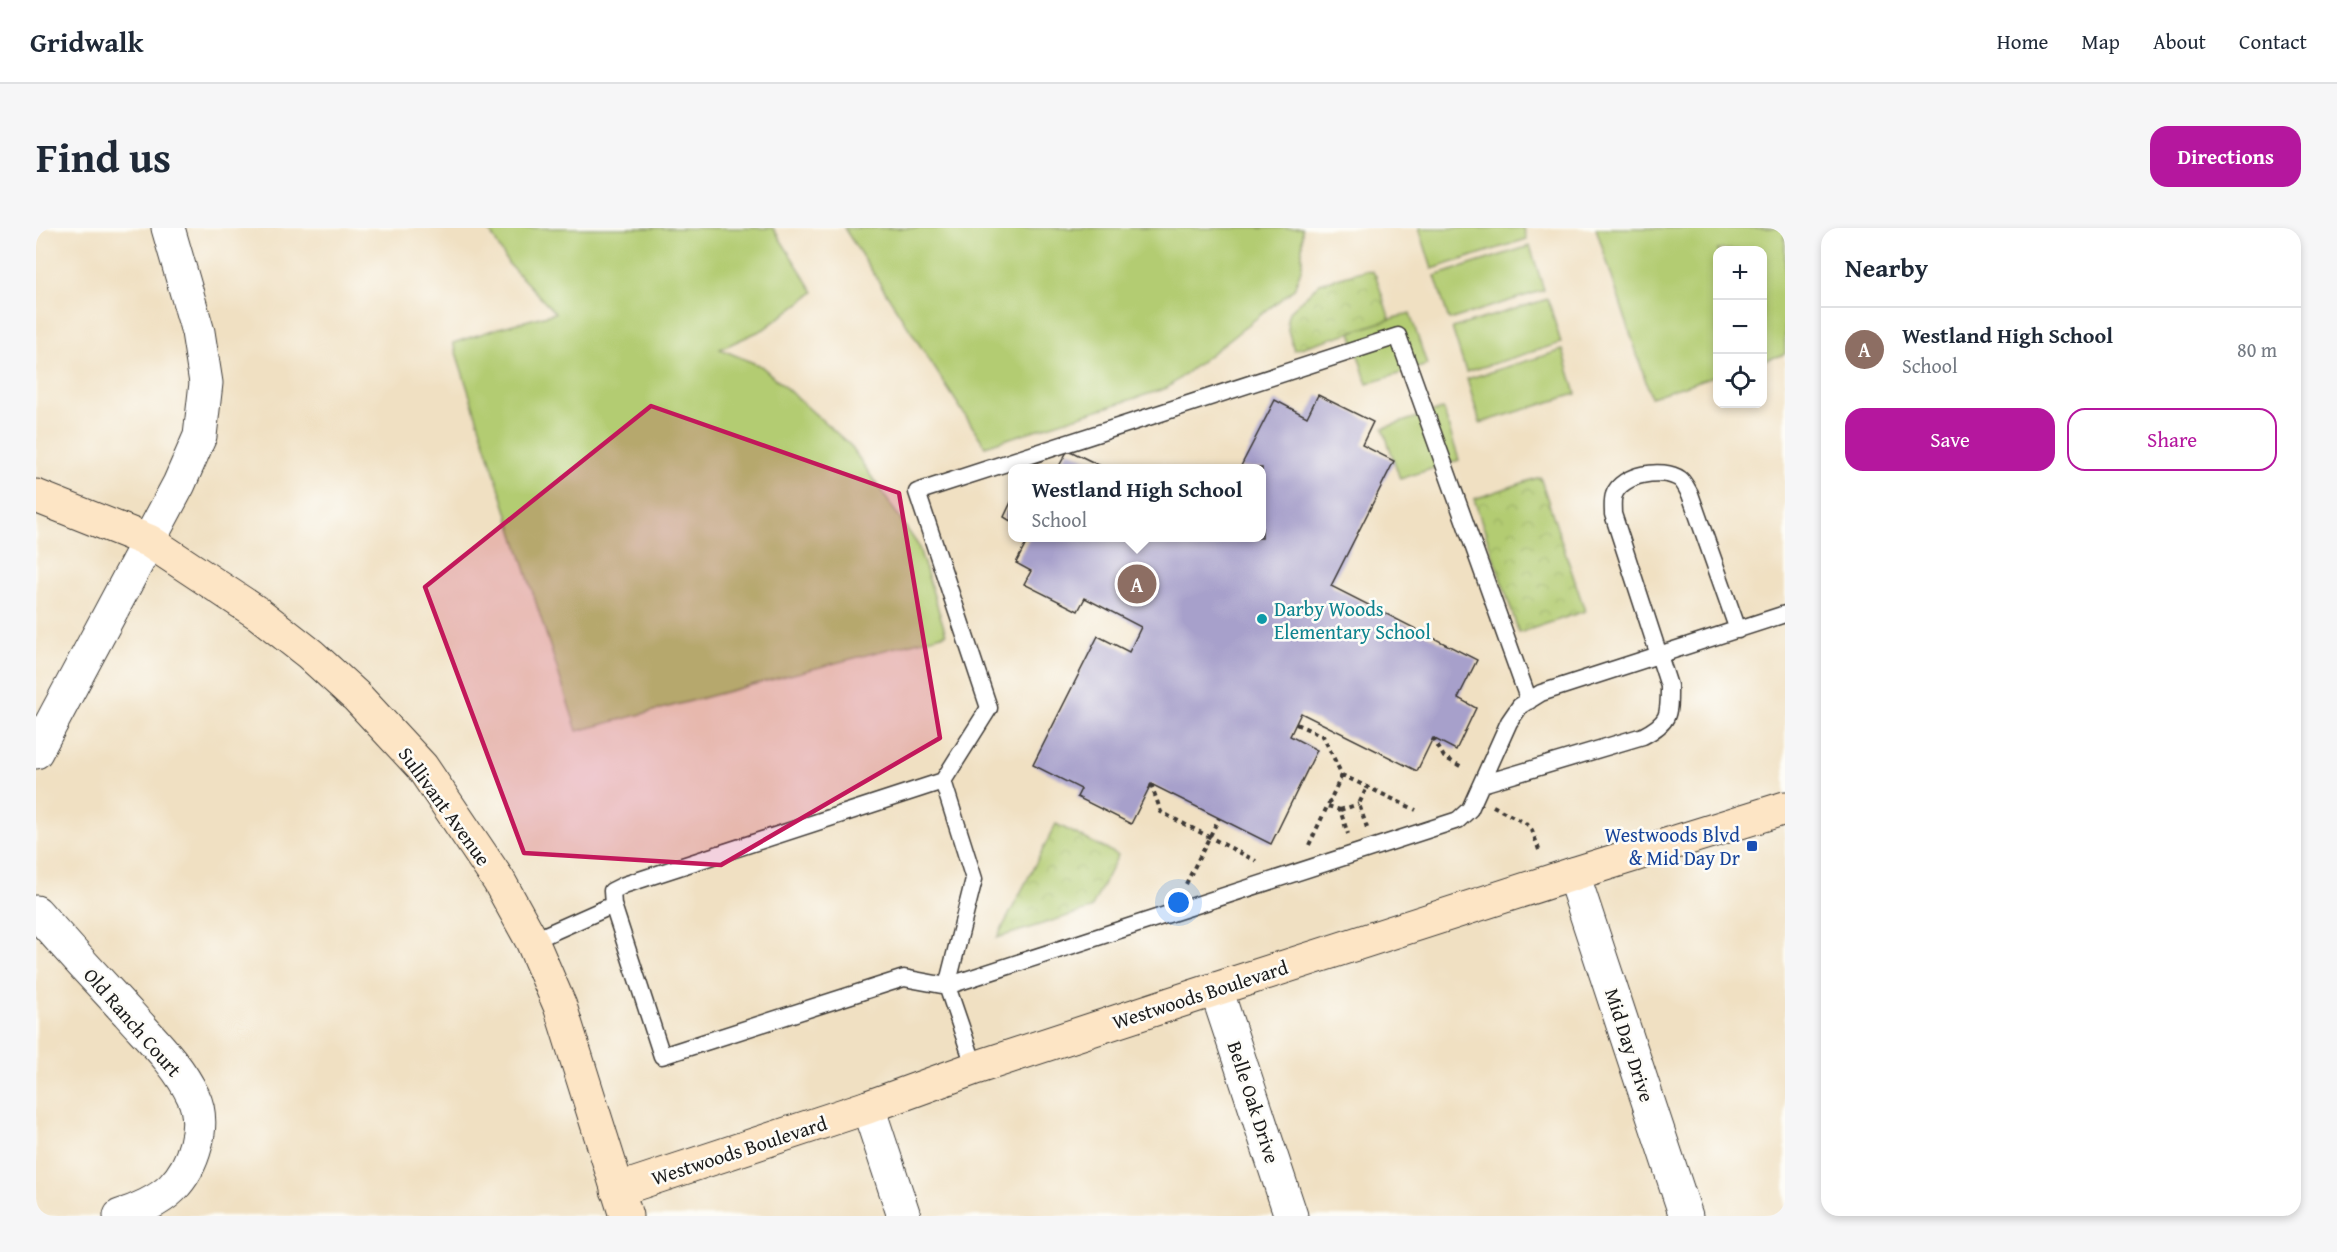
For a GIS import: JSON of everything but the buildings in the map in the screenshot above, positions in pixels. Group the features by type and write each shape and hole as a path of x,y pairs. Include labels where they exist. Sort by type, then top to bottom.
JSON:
{"street":[{"path":"36,752 179,484 200,436 206,383 198,332 168,228"},
{"name":"Sullivant Avenue","path":"36,496 149,541 187,564 281,629 357,697 422,767 499,881 532,941 560,1006 621,1203"},
{"name":"Westwoods Boulevard","path":"621,1203 975,1068 1216,988 1785,808"},
{"name":"Mid Day Drive","path":"1573,874 1686,1216"},
{"name":"Old Ranch Court","path":"36,912 167,1056 194,1097 198,1122 195,1146 186,1170 171,1190 120,1216"},
{"name":"Belle Oak Drive","path":"1216,988 1291,1216"},
{"path":"868,1107 904,1216"}],"lane":[{"path":"1529,701 1398,336 917,492 989,708 943,781 624,885 612,891 613,905 662,1056 904,978 947,986 1458,820 1470,809 1509,722 1520,706 1529,701 1541,693 1785,614"},
{"path":"1479,790 1643,736 1661,726 1669,709 1669,686 1613,514 1614,495 1631,478 1653,472 1667,473 1682,480 1690,494 1738,630"},
{"path":"943,781 974,879 947,986 975,1068"},
{"path":"532,941 613,905"}],"path":[{"path":"1296,724 1323,736 1342,776 1418,811"},
{"path":"1433,738 1444,757 1462,767"},
{"path":"1308,847 1342,776"},
{"path":"1151,784 1161,812 1260,863"},
{"path":"1367,787 1359,804 1367,828"},
{"path":"1479,790 1527,824 1532,830 1539,850"},
{"path":"1328,806 1340,810 1359,804"},
{"path":"1340,810 1348,834"},
{"path":"1184,888 1219,818"}],"highlighted area":[{"path":"651,406 899,493 940,738 721,865 524,853 425,587"}],"green space":[{"path":"488,228 773,228 814,292 764,329 720,349 761,366 850,445 918,545 946,634 577,731 453,343 555,313 508,263"},
{"path":"844,228 1302,228 1302,267 1294,289 1167,388 985,446"},
{"path":"1419,228 1524,228 1527,239 1432,269"},
{"path":"1596,228 1785,228 1785,354 1767,360 1767,246 1713,246 1713,376 1651,397"},
{"path":"1530,246 1544,290 1449,320 1435,276"},
{"path":"1365,270 1372,271 1376,276 1390,320 1294,350 1288,330 1289,312 1320,283"},
{"path":"1548,299 1561,343 1466,372 1452,328"},
{"path":"1410,313 1427,365 1367,384 1351,332"},
{"path":"1563,350 1576,394 1480,423 1467,379"},
{"path":"1443,409 1459,460 1400,479 1383,428"},
{"path":"1540,477 1585,611 1519,633 1474,499"},
{"path":"1056,824 1118,855 1091,909 997,938"}],"place":[{"name":"Westland High School","path":"1137,584"},
{"name":"Darby Woods Elementary School","path":"1262,619"},
{"name":"Westwoods Blvd & Mid Day Dr","path":"1752,846"}]}
